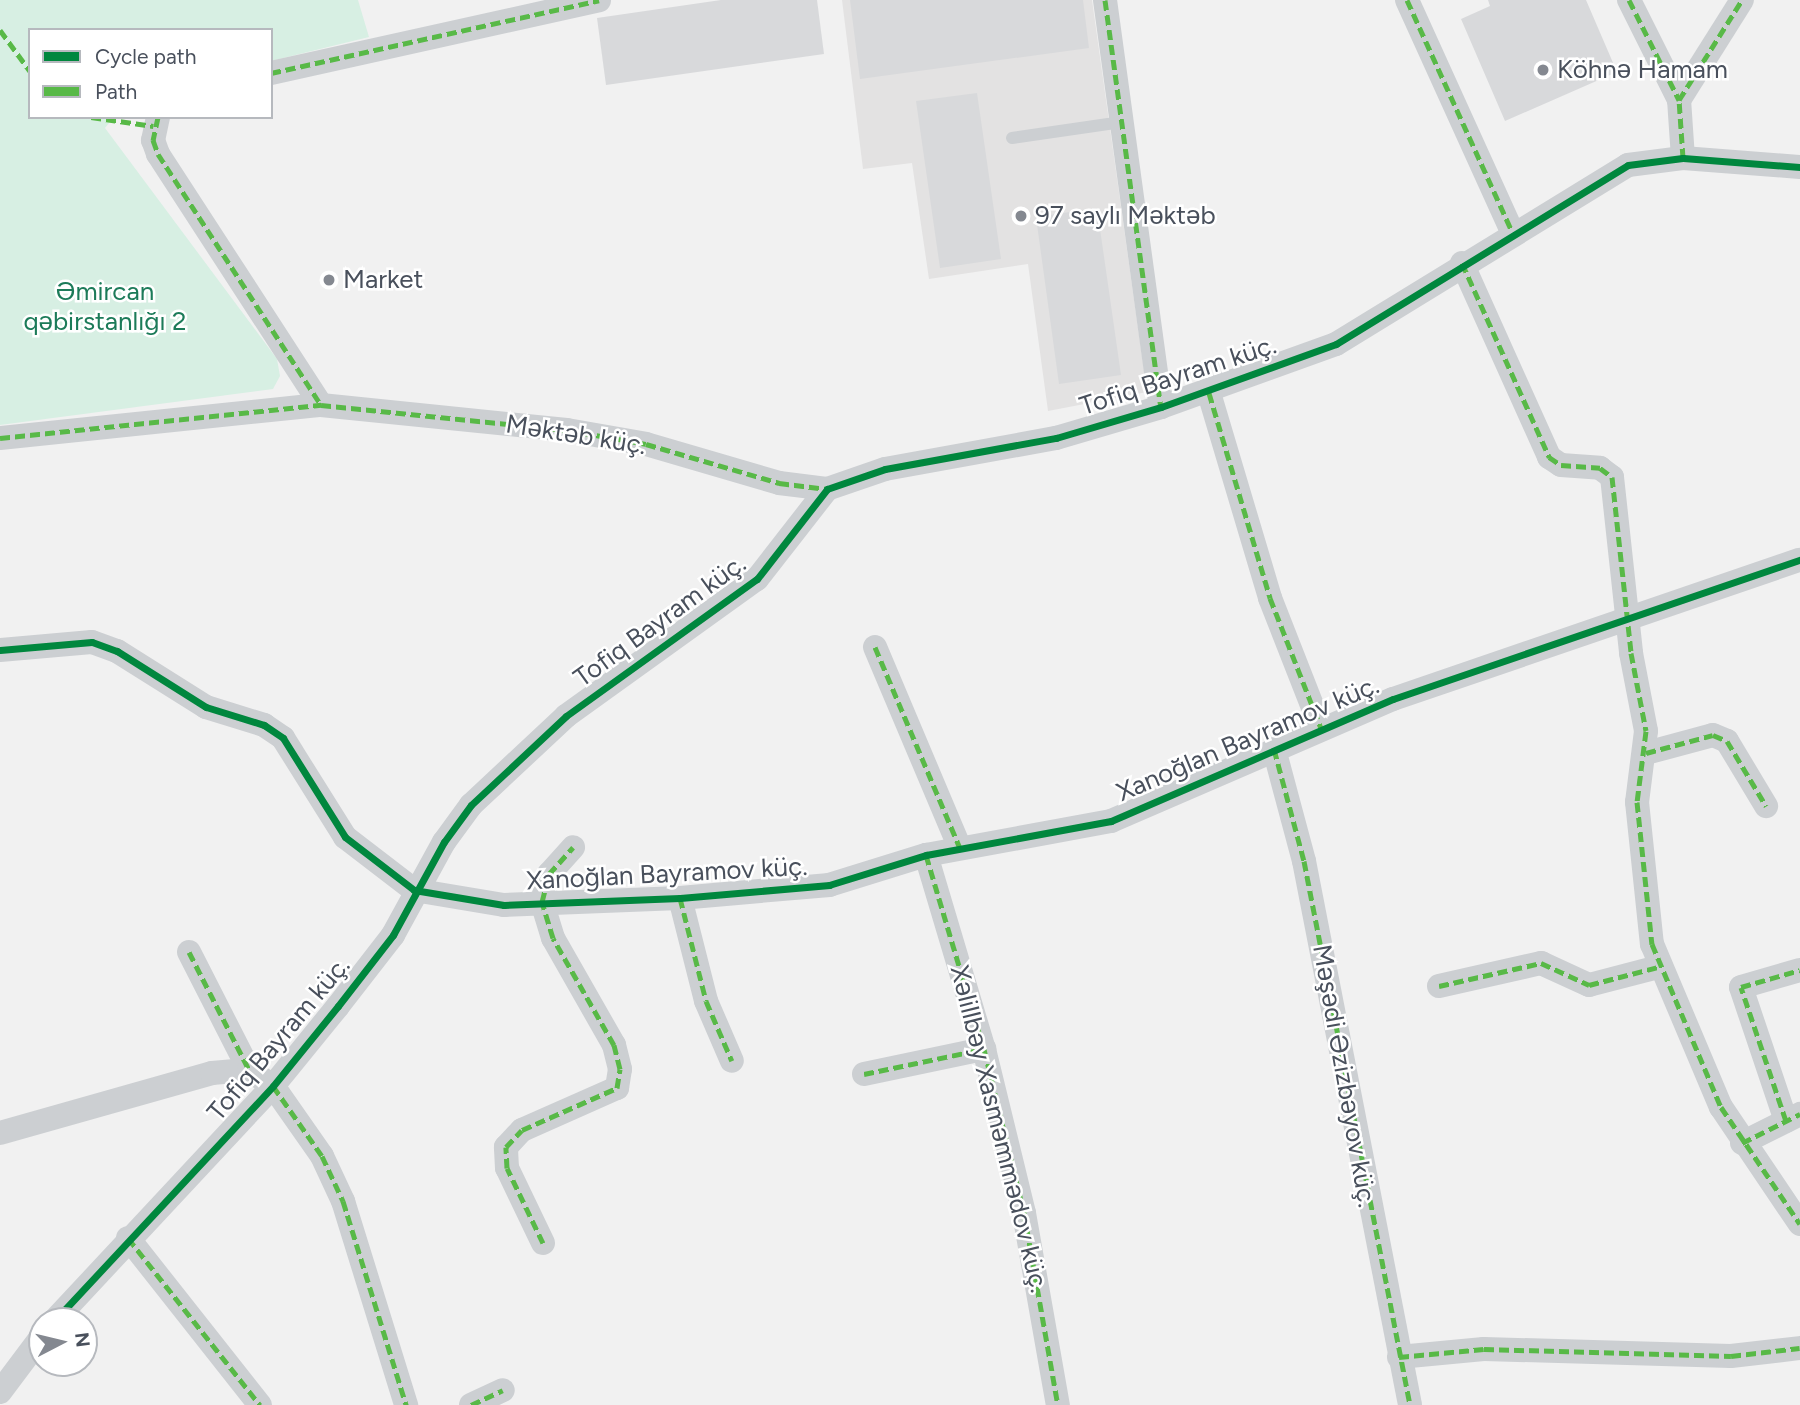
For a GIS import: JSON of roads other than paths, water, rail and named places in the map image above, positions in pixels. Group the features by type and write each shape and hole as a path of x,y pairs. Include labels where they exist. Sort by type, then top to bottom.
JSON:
{"street":[{"path":"273,73 598,0"},
{"path":"1105,0 1161,408"},
{"path":"1408,0 1512,231"},
{"path":"1629,0 1679,100 1683,158"},
{"path":"1679,100 1742,0"},
{"path":"158,119 153,140 158,155 321,405"},
{"name":"Tofiq Bayram küç.","path":"66,1307 128,1238 273,1086 393,934 414,890 471,805 566,716 757,579 827,489 885,468 1056,438 1209,393 1336,344 1512,231 1628,165 1683,158 1800,167"},
{"path":"1462,262 1549,457 1561,465 1600,468 1612,477 1627,618 1646,753 1637,802 1658,967 1742,1143 1800,1224"},
{"path":"1209,393 1270,598 1321,728"},
{"name":"Məktəb küç.","path":"0,438 321,405 567,430 646,444 779,483 827,489"},
{"name":"Xanoğlan Bayramov küç.","path":"0,650 92,642 117,651 206,707 264,725 283,738 345,837 414,890 456,901 542,902 680,898 829,885 926,855 1111,821 1155,806 1321,728 1627,618 1800,560"},
{"path":"875,648 960,848"},
{"path":"1646,753 1713,735 1727,741 1766,806"},
{"name":"Məşədi Əzizbəyov küç.","path":"1273,749 1304,861 1409,1405"},
{"path":"543,1243 507,1168 506,1147 522,1130 617,1088 620,1069 614,1045 553,938 542,902 549,874 573,847"},
{"name":"Xəlillbəy Xasməmmədov küç.","path":"926,855 984,1049 1024,1213 1058,1405"},
{"path":"680,898 706,1001 732,1061"},
{"path":"190,952 249,1070"},
{"path":"1439,986 1541,963 1589,985 1658,967"},
{"path":"1742,1143 1793,1117 1741,987 1800,970"},
{"path":"864,1074 984,1049"},
{"name":"Tofiq Bayram küç.","path":"0,1133 212,1073 249,1070 273,1086"},
{"path":"273,1086 322,1156 343,1201 406,1405"},
{"path":"128,1238 260,1405"},
{"path":"1399,1357 1484,1349 1731,1356 1800,1348"},
{"path":"0,1392 28,1355"},
{"path":"471,1405 503,1390"}],"lane":[{"path":"1012,138 1122,122"}],"place":[{"name":"Köhnə Hamam","path":"1543,70"},
{"name":"97 saylı Məktəb","path":"1021,216"},
{"name":"Market","path":"329,280"}],"park label":[{"name":"Əmircan qəbirstanlığı 2","path":"105,307"}]}
